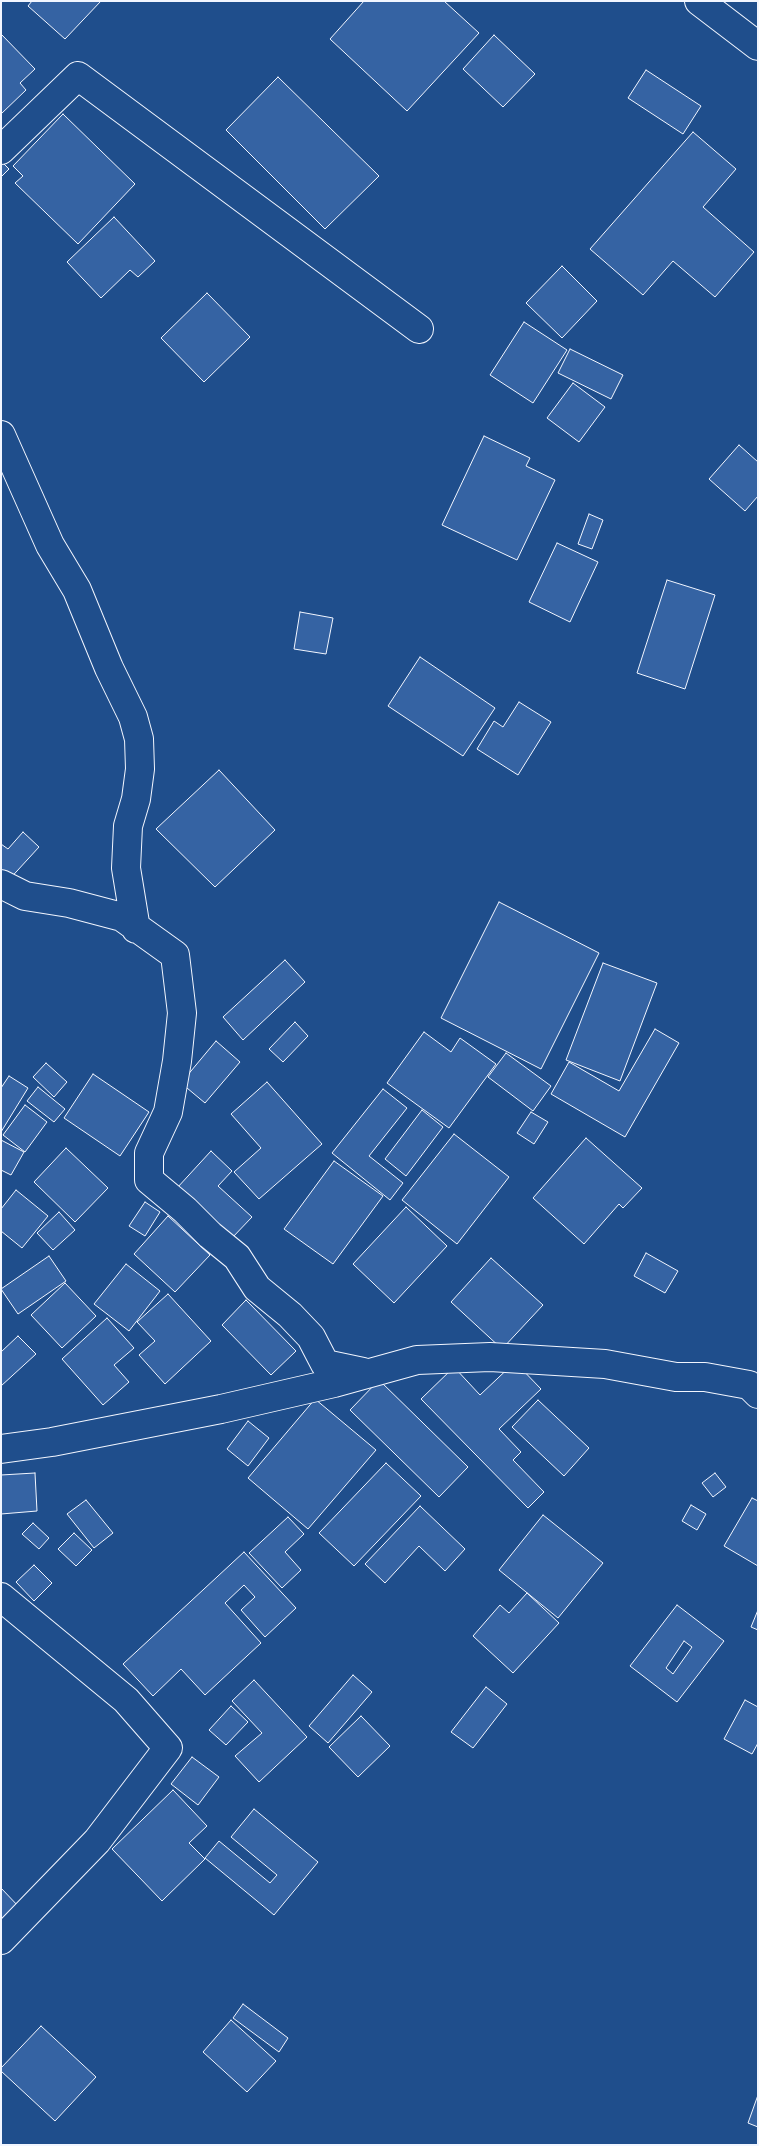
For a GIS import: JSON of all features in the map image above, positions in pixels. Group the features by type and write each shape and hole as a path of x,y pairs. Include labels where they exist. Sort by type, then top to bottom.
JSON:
{"street":[{"path":"699,1 758,46"},
{"path":"1,150 78,76 419,328"},
{"path":"1,435 50,545 77,590 109,668 134,717 139,739 140,770 136,799 128,826 126,868 136,929"},
{"path":"1,884 26,896 69,903 122,917 136,929 175,955 182,1013 177,1061 168,1112 149,1154 149,1180 237,1257 257,1288 290,1315 310,1337 325,1364 372,1373"},
{"path":"1,1449 52,1442 221,1409 372,1373 417,1360 490,1357 605,1364 676,1377 705,1377 755,1385"},
{"path":"1,1597 126,1700 168,1748 97,1841 1,1940"}],"building":[{"path":"32,1 101,1 65,39 28,6"},
{"path":"364,1 444,1 479,33 407,111 330,39"},
{"path":"1,34 35,69 20,83 26,90 1,114"},
{"path":"494,35 535,74 503,107 463,69"},
{"path":"646,70 701,106 683,134 628,98"},
{"path":"278,77 379,176 325,229 226,130"},
{"path":"63,114 135,184 78,244 15,183 23,176 13,166"},
{"path":"693,132 736,169 703,207 754,252 715,297 673,261 643,295 590,249"},
{"path":"1,161 9,169 1,177"},
{"path":"114,217 155,261 138,277 130,270 101,298 67,262"},
{"path":"562,266 597,301 562,338 526,303"},
{"path":"207,293 250,337 204,382 161,338"},
{"path":"524,322 567,350 533,403 490,375"},
{"path":"570,349 623,375 611,399 558,373"},
{"path":"573,383 605,407 579,442 547,418"},
{"path":"484,436 530,458 526,466 555,480 517,560 442,525"},
{"path":"739,445 758,462 758,496 745,511 709,479"},
{"path":"589,514 603,520 592,549 578,544"},
{"path":"557,543 598,562 570,622 529,602"},
{"path":"667,580 715,595 685,689 637,673"},
{"path":"300,612 333,618 326,654 294,649"},
{"path":"420,657 495,708 463,756 388,706"},
{"path":"519,702 551,722 518,775 477,749 494,721 503,727"},
{"path":"219,770 275,830 215,887 156,829"},
{"path":"23,832 39,847 6,883 1,879 1,844 8,849"},
{"path":"499,902 599,953 541,1069 441,1018"},
{"path":"285,960 305,982 243,1040 223,1017"},
{"path":"603,963 657,983 620,1081 566,1060"},
{"path":"295,1022 308,1036 283,1062 269,1049"},
{"path":"655,1029 679,1043 625,1137 551,1094 569,1062 619,1091"},
{"path":"424,1032 451,1052 460,1038 496,1064 449,1128 387,1083"},
{"path":"216,1041 240,1062 205,1103 181,1083"},
{"path":"506,1053 551,1086 533,1111 488,1077"},
{"path":"46,1063 67,1082 54,1097 33,1077"},
{"path":"93,1074 149,1112 120,1156 64,1118"},
{"path":"9,1076 28,1088 1,1132 1,1088"},
{"path":"267,1082 322,1144 259,1199 234,1172 261,1148 231,1114"},
{"path":"38,1087 65,1109 54,1122 27,1101"},
{"path":"383,1089 407,1108 369,1156 403,1183 390,1200 332,1153"},
{"path":"25,1105 47,1122 25,1152 3,1135"},
{"path":"422,1110 443,1127 406,1176 385,1159"},
{"path":"531,1112 548,1122 534,1144 517,1133"},
{"path":"454,1134 509,1177 457,1244 402,1200"},
{"path":"586,1138 642,1188 623,1208 619,1204 584,1244 533,1198"},
{"path":"1,1140 24,1152 11,1175 1,1170"},
{"path":"66,1148 108,1188 75,1222 34,1182"},
{"path":"211,1151 232,1171 218,1186 252,1217 231,1239 177,1188"},
{"path":"334,1161 383,1196 333,1264 284,1229"},
{"path":"16,1190 48,1216 22,1248 1,1231 1,1209"},
{"path":"145,1202 160,1212 145,1236 129,1226"},
{"path":"406,1207 447,1246 394,1303 353,1264"},
{"path":"59,1212 75,1230 53,1250 37,1233"},
{"path":"168,1216 210,1255 175,1292 134,1254"},
{"path":"646,1253 678,1271 665,1293 634,1276"},
{"path":"49,1256 66,1281 18,1314 1,1289"},
{"path":"491,1258 543,1305 502,1349 451,1302"},
{"path":"126,1264 160,1291 129,1331 94,1304"},
{"path":"65,1283 96,1316 62,1348 31,1315"},
{"path":"168,1294 211,1341 165,1384 139,1355 155,1341 137,1322"},
{"path":"246,1300 296,1351 271,1375 222,1325"},
{"path":"107,1318 134,1348 114,1365 129,1382 103,1405 62,1359"},
{"path":"18,1336 36,1354 1,1386 1,1352"},
{"path":"515,1362 541,1389 499,1429 521,1452 513,1460 544,1492 528,1508 421,1399 454,1367 480,1395"},
{"path":"379,1380 468,1467 439,1497 350,1410"},
{"path":"315,1399 376,1450 308,1529 248,1478"},
{"path":"538,1400 589,1448 564,1476 512,1427"},
{"path":"248,1421 269,1438 248,1466 227,1449"},
{"path":"386,1463 421,1496 354,1566 319,1533"},
{"path":"35,1473 37,1511 1,1514 1,1475"},
{"path":"715,1473 726,1487 713,1497 702,1483"},
{"path":"752,1498 758,1501 758,1566 724,1546"},
{"path":"86,1500 113,1533 94,1548 67,1514"},
{"path":"691,1505 706,1514 697,1530 682,1521"},
{"path":"420,1506 465,1549 445,1571 419,1546 385,1583 365,1564"},
{"path":"543,1515 603,1563 558,1618 499,1570"},
{"path":"288,1517 304,1534 285,1552 301,1570 282,1588 249,1553"},
{"path":"33,1523 49,1538 39,1549 22,1534"},
{"path":"74,1533 92,1550 76,1566 58,1549"},
{"path":"244,1552 296,1608 265,1637 241,1610 255,1597 244,1585 225,1603 261,1643 205,1695 181,1669 153,1696 123,1664"},
{"path":"34,1565 52,1583 34,1601 16,1582"},
{"path":"527,1593 559,1623 513,1673 473,1636 500,1605 509,1613"},
{"path":"677,1605 724,1641 677,1702 630,1666","holes":["684,1641 692,1647 673,1674 666,1668"]},
{"path":"758,1610 758,1630 751,1627"},
{"path":"353,1675 372,1692 328,1743 309,1726"},
{"path":"254,1680 307,1737 259,1782 235,1756 262,1733 232,1701"},
{"path":"486,1687 507,1704 473,1748 451,1732"},
{"path":"745,1700 758,1707 758,1743 752,1754 724,1739"},
{"path":"231,1706 248,1722 226,1745 209,1730"},
{"path":"361,1716 390,1746 358,1777 329,1747"},
{"path":"192,1757 219,1777 198,1805 171,1784"},
{"path":"173,1790 207,1826 189,1843 205,1859 162,1901 112,1849"},
{"path":"254,1809 318,1862 274,1915 205,1858 219,1841 270,1883 277,1875 231,1837"},
{"path":"1,1888 20,1908 6,1921 1,1917"},
{"path":"243,2004 288,2038 279,2052 233,2018"},
{"path":"231,2020 276,2061 247,2092 203,2052"},
{"path":"41,2026 96,2077 55,2121 1,2071 1,2068"},
{"path":"758,2095 758,2127 748,2123"}]}
